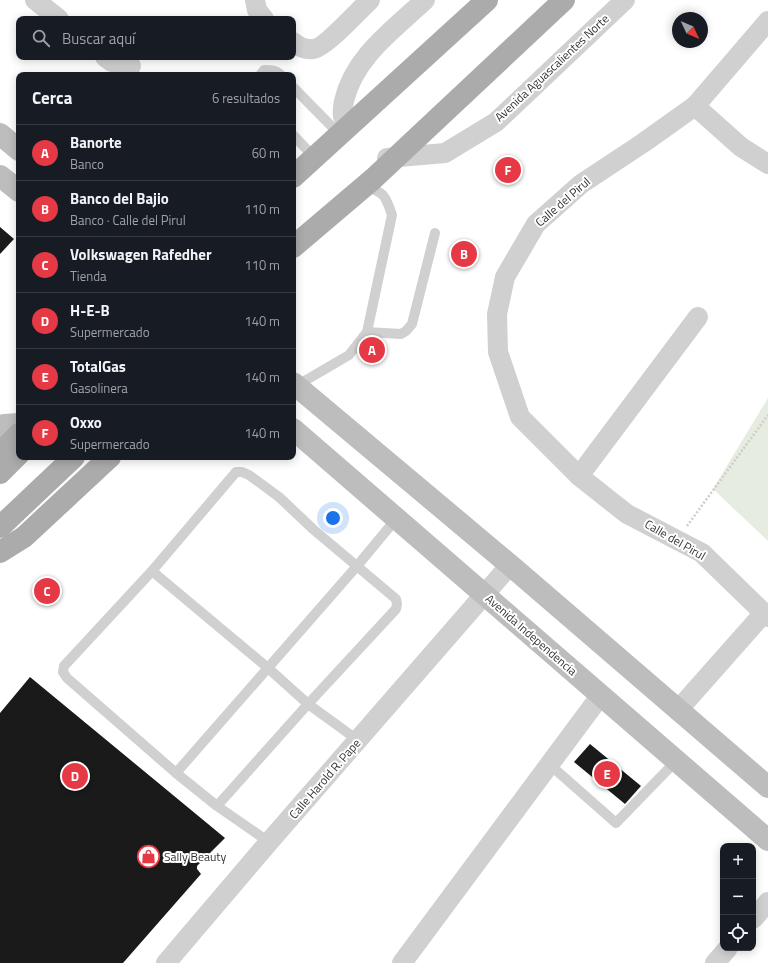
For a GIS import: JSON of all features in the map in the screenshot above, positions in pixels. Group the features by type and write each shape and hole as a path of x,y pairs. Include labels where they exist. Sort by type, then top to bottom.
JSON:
{"main road":[{"path":"296,177 479,0"},
{"path":"296,174 487,0"},
{"path":"296,246 554,0"},
{"path":"296,246 373,179 564,0"},
{"path":"0,134 16,147"},
{"path":"0,176 16,189"},
{"path":"296,385 510,565 768,787"},
{"path":"0,428 4,425 16,424"},
{"name":"Avenida Independencia","path":"296,432 768,840"},
{"path":"0,453 16,437"},
{"path":"0,456 16,441"},
{"path":"0,473 16,457"},
{"path":"0,508 50,460"},
{"path":"0,527 71,460"},
{"path":"0,560 107,460"},
{"path":"0,552 24,537"}],"street":[{"path":"35,0 55,16"},
{"path":"255,0 257,10 262,16"},
{"path":"296,44 301,48 315,50 324,44 370,0"},
{"path":"344,131 343,108 346,95 355,72 370,51 425,0"},
{"name":"Avenida Aguascalientes Norte","path":"387,158 445,153 496,122 625,0"},
{"name":"Calle del Pirul","path":"682,713 767,618 702,554 677,539 627,514 579,476 520,417 498,352 497,314 505,277 536,224 581,184 644,143 695,106 768,21"},
{"path":"109,60 131,66"},
{"path":"695,106 741,147 768,164"},
{"path":"579,476 698,317"},
{"name":"Calle Harold R. Pape","path":"166,963 510,565"},
{"path":"402,963 601,695"},
{"path":"756,916 768,902"},
{"path":"715,963 725,951"}],"lane":[{"path":"262,72 264,70 272,70 278,72"},
{"path":"296,90 344,131"},
{"path":"296,138 314,157"},
{"path":"296,383 349,355 367,332 392,215 387,200 380,192 361,184"},
{"path":"367,332 401,334 412,324 435,233"},
{"path":"217,806 396,608 397,604 396,599 314,530 279,497 250,475 242,472 236,472 152,571 64,666 64,672 67,678 176,773 217,806 269,842"},
{"path":"176,773 357,566 396,518"},
{"path":"152,571 268,668 308,704 359,741"},
{"path":"549,764 616,823 676,761"}],"path":[{"path":"677,539 768,414"}],"shaded area":[{"path":"768,398 768,541 713,489"}],"building":[{"path":"0,227 14,239 0,254"},
{"path":"30,677 225,838 197,866 197,869 201,874 123,963 0,963 0,713"},
{"path":"590,744 641,786 625,804 574,762"}],"place":[{"name":"Oxxo","path":"508,170"},
{"name":"Banco del Bajio","path":"464,254"},
{"name":"Banorte","path":"372,350"},
{"name":"Volkswagen Rafedher","path":"47,591"},
{"name":"TotalGas","path":"607,774"},
{"name":"H-E-B","path":"75,776"},
{"name":"Sally Beauty","path":"148,857"}]}
